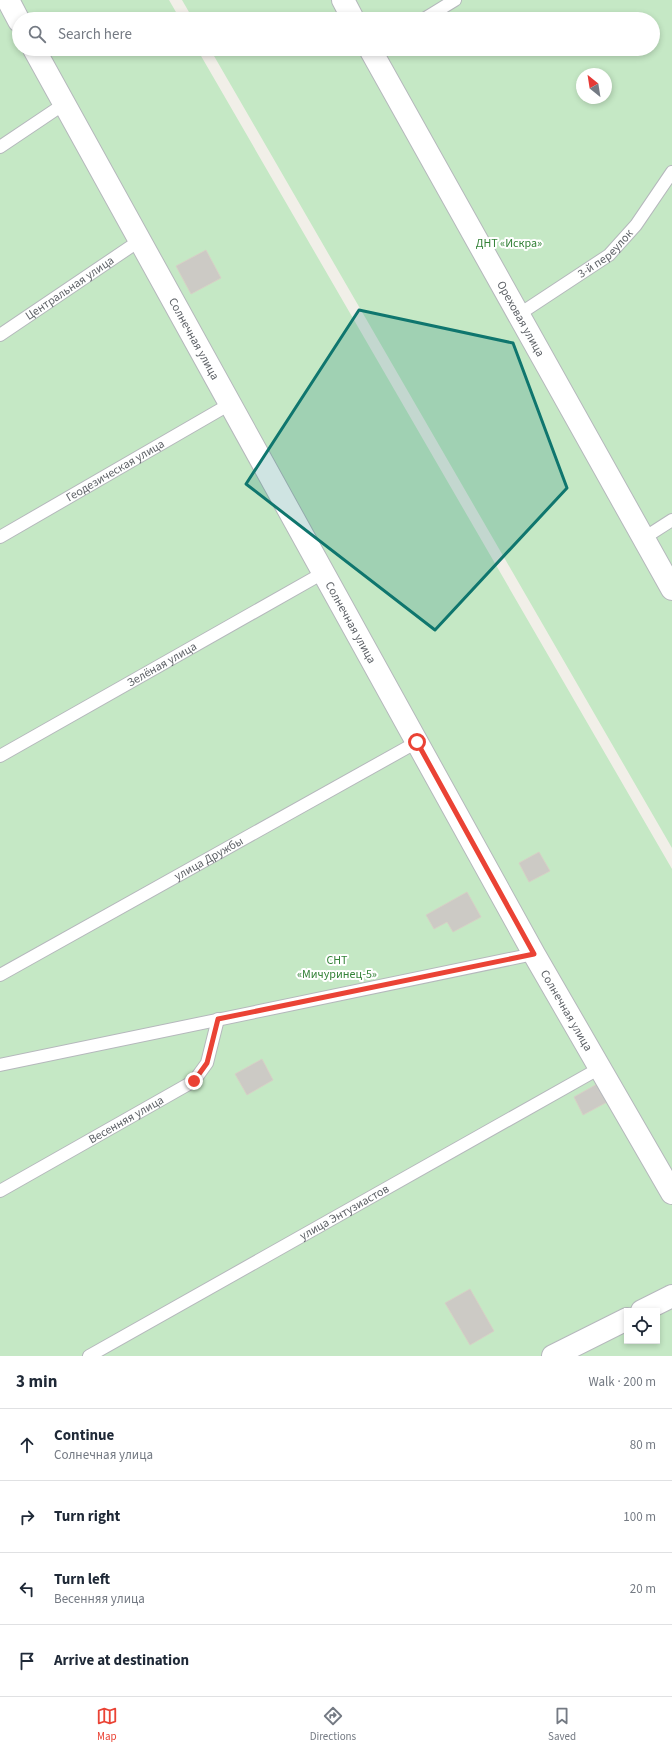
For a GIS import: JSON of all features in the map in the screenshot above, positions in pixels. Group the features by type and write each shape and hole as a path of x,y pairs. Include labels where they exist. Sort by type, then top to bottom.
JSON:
{"street":[{"path":"8,0 14,12"},
{"path":"343,0 349,12"},
{"name":"Солнечная улица","path":"38,56 534,954 672,1193"},
{"name":"Ореховая улица","path":"375,56 518,315 672,589"},
{"path":"648,1308 672,1296"},
{"path":"553,1356 624,1320"}],"lane":[{"path":"435,12 455,0"},
{"path":"0,147 64,104"},
{"name":"3-й переулок","path":"518,315 609,256 636,225 672,172"},
{"name":"Центральная улица","path":"0,335 140,241"},
{"name":"Геодезическая улица","path":"0,537 230,404"},
{"path":"644,538 672,520"},
{"name":"Зелёная улица","path":"0,756 323,573"},
{"name":"улица Дружбы","path":"0,975 417,742"},
{"path":"0,1064 534,954"},
{"name":"Весенняя улица","path":"0,1191 194,1081 207,1063 218,1019"},
{"name":"улица Энтузиастов","path":"89,1356 600,1068"}],"highlighted area":[{"path":"359,310 513,343 567,488 435,630 246,484"}],"green space":[{"name":"СНТ «Мичуринец-5»","path":"0,0 169,0 176,12 12,12 12,56 201,56 672,869 672,1302 660,1308 624,1308 624,1326 564,1356 0,1356"},
{"name":"ДНТ «Искра»","path":"182,0 672,0 672,848 214,56 660,56 660,12 189,12"},
{"path":"672,1309 672,1356 577,1356 624,1332 624,1344 660,1344 660,1315"}],"building":[{"path":"206,250 221,278 191,294 176,266"},
{"path":"539,852 550,871 529,882 519,863"},
{"path":"467,892 481,917 453,932 447,922 434,929 426,915"},
{"path":"262,1059 273,1080 247,1095 235,1074"},
{"path":"599,1083 609,1101 583,1115 574,1097"},
{"path":"470,1289 494,1331 470,1345 445,1303"}],"route":[{"path":"194,1081 207,1063 218,1019 534,954 417,742"}]}
